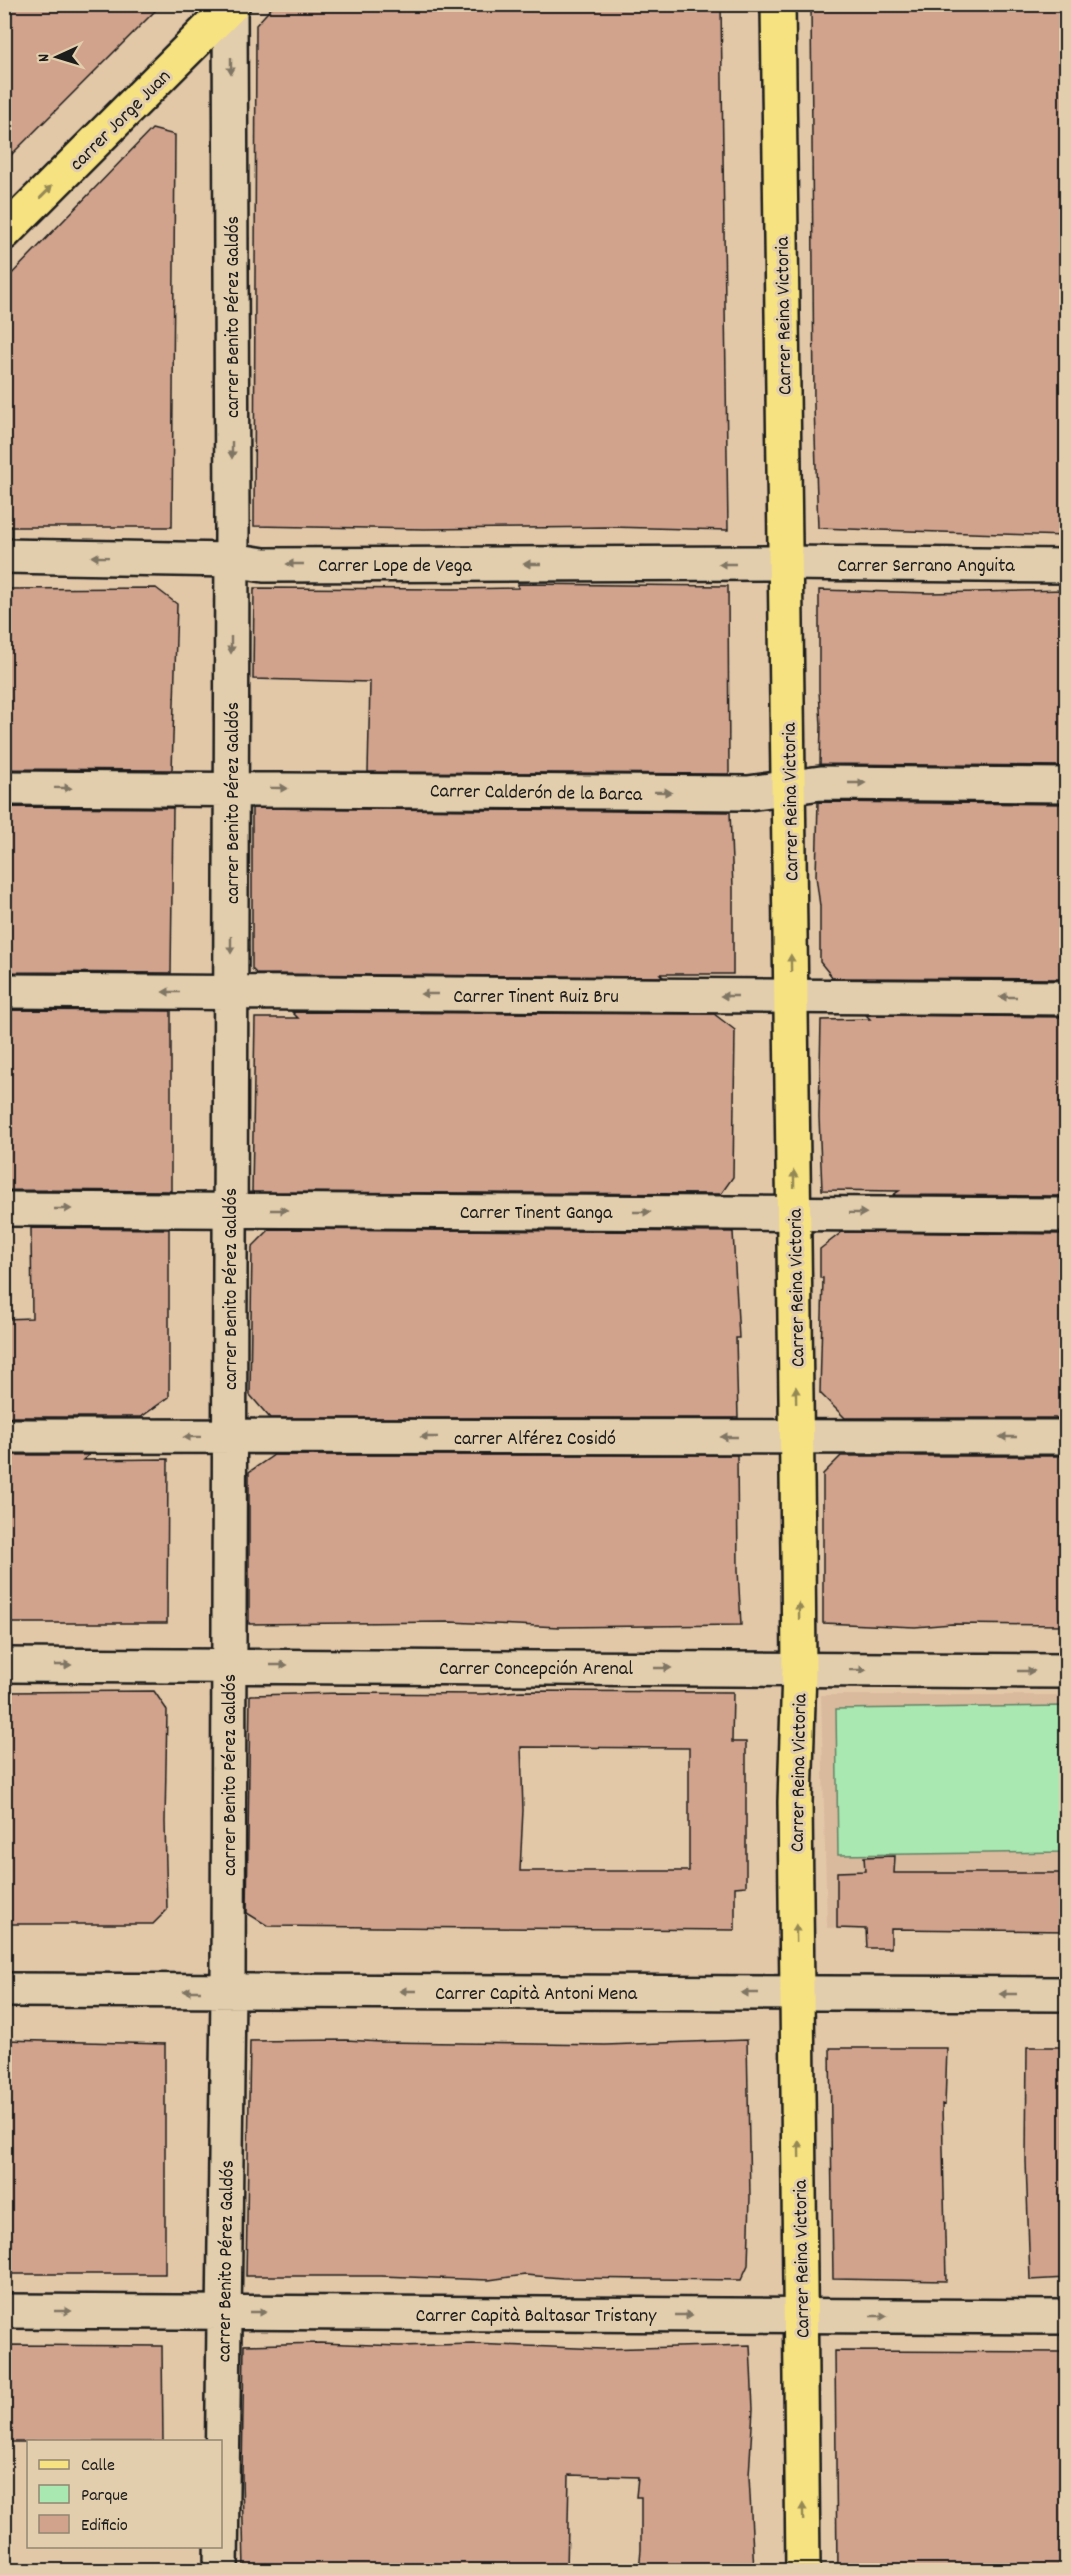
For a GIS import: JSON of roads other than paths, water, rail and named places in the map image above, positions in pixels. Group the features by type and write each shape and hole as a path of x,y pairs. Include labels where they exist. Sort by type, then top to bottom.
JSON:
{"main road":[{"name":"Carrer Reina Victoria","path":"778,4 797,1436 799,1669 795,1802 803,2571"},
{"name":"carrer Jorge Juan","path":"4,233 232,6"}],"street":[{"name":"carrer Benito Pérez Galdós","path":"222,2442 228,1991 232,6"},
{"name":"Carrer Lope de Vega","path":"4,556 232,560 264,565 785,563"},
{"name":"Carrer Serrano Anguita","path":"785,563 1066,566"},
{"name":"Carrer Calderón de la Barca","path":"4,788 748,793 821,783 1066,785"},
{"name":"Carrer Tinent Ruiz Bru","path":"4,991 1066,998"},
{"name":"Carrer Tinent Ganga","path":"4,1209 1066,1215"},
{"name":"carrer Alférez Cosidó","path":"4,1437 1066,1437"},
{"name":"Carrer Concepción Arenal","path":"4,1665 1066,1671"},
{"name":"Carrer Capità Antoni Mena","path":"4,1990 1066,1994"},
{"name":"Carrer Capità Baltasar Tristany","path":"4,2311 1066,2318"},
{"name":"carrer Benito Pérez Galdós","path":"221,2548 221,2571"}]}
